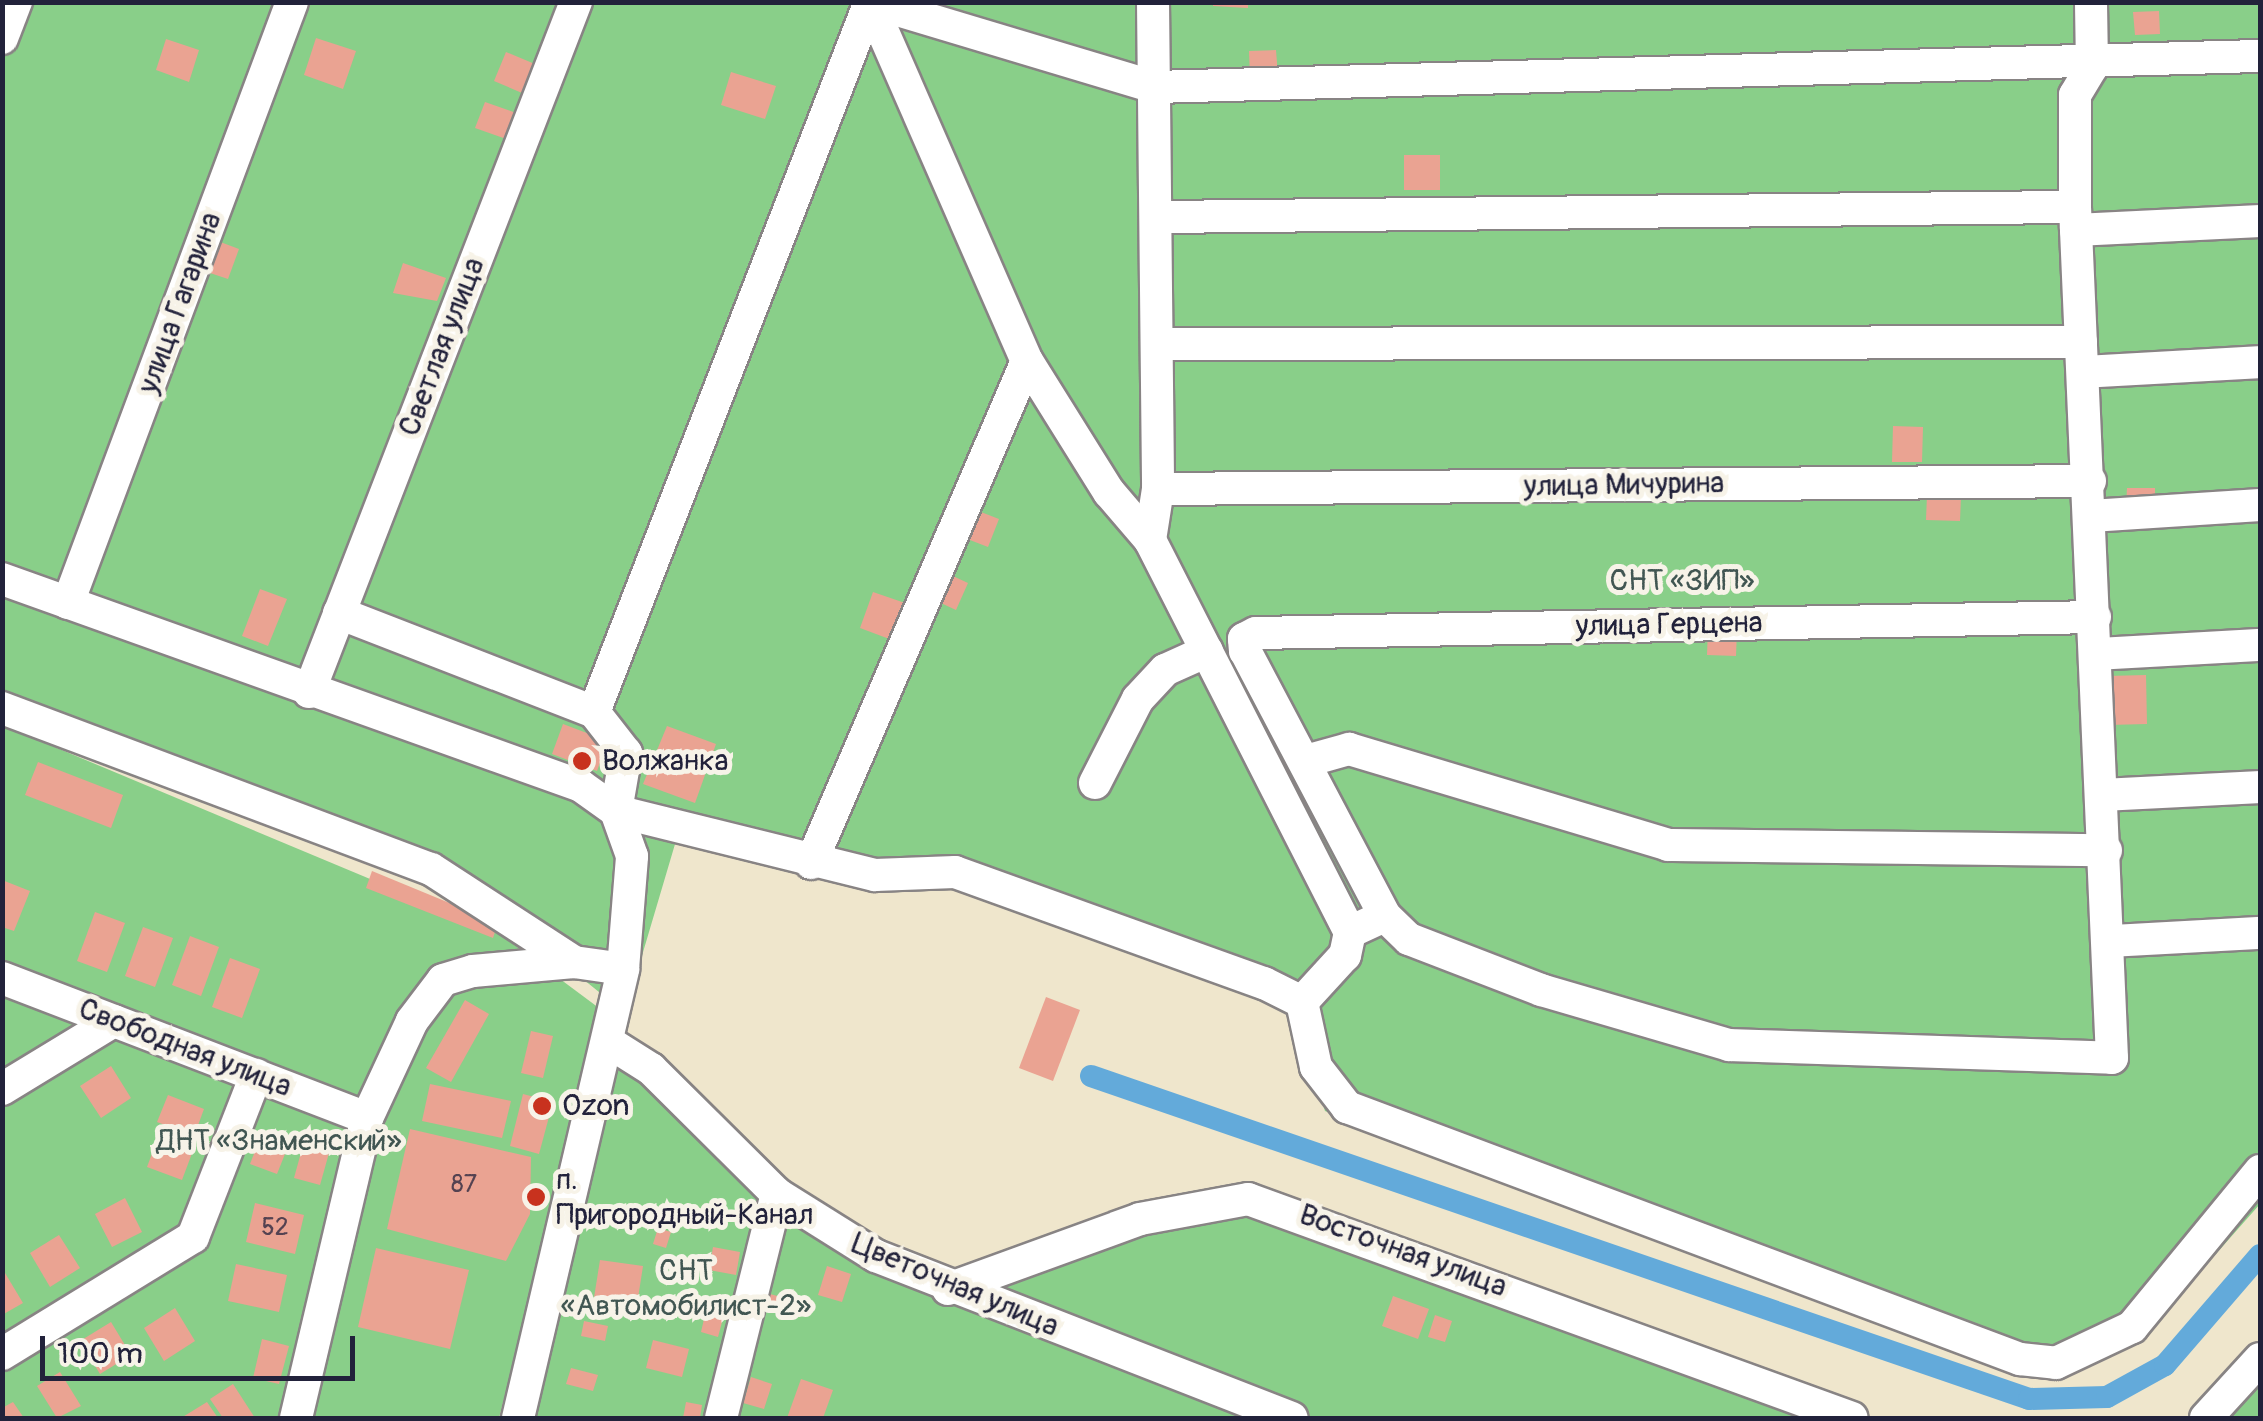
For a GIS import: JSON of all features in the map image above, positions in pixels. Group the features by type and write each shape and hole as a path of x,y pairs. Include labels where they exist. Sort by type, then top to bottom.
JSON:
{"street":[{"path":"2,38 16,2"},
{"name":"улица Гагарина","path":"68,603 292,2"},
{"name":"Светлая улица","path":"309,692 576,2"},
{"path":"594,712 870,2"},
{"path":"870,2 948,13 1155,86 2092,67 2260,56"},
{"path":"870,2 1027,361 1109,492 1150,540 1350,932 1345,955 1302,1002"},
{"path":"1150,540 1158,490 1159,217 1153,2"},
{"path":"2091,2 2092,67 2075,94 2076,218 2117,1049 2104,1062 1729,1045 1541,990 1409,939 1385,916 1306,761 1349,749 1668,845 2106,850"},
{"path":"1159,217 2260,221"},
{"path":"1157,344 2260,362"},
{"path":"812,863 1027,361"},
{"name":"улица Мичурина","path":"1158,490 2090,481"},
{"path":"2091,516 2260,505"},
{"path":"2,579 309,692 581,786 616,811 812,863 875,875 955,872 1302,1002"},
{"path":"339,613 594,712 626,753 616,811 632,856 624,970 613,1045 518,1418"},
{"name":"улица Герцена","path":"1306,761 1244,639 2095,617"},
{"path":"2097,654 2260,644"},
{"path":"1095,783 1138,700 1165,670 1207,651"},
{"path":"2,708 431,869 574,962"},
{"path":"2103,795 2260,787"},
{"path":"1350,932 1385,916"},
{"path":"2110,941 2260,933"},
{"path":"296,1418 367,1118 412,1021 443,980 574,962 624,970"},
{"name":"Свободная улица","path":"2,978 367,1118"},
{"path":"1302,1002 1316,1066 1347,1107 2020,1359 2056,1363 2132,1327 2260,1170"},
{"path":"2,1089 114,1020"},
{"name":"Цветочная улица","path":"613,1045 652,1069 777,1194 948,1289 1292,1418"},
{"path":"2,1354 193,1238 256,1075"},
{"path":"728,1416 777,1194"},
{"name":"Восточная улица","path":"948,1289 1140,1219 1248,1200 1852,1418"},
{"path":"2206,1418 2258,1370"}],"green space":[{"name":"СНТ «ЗИП»","path":"2,3 2260,3 2260,1204 2139,1341 2015,1370 1325,1111 1291,1008 927,877 678,834 625,1013 511,921 405,869 3,714"},
{"name":"ДНТ «Знаменский»","path":"2,725 497,932 603,1011 499,1418 3,1418"},
{"name":"СНТ «Автомобилист-2»","path":"613,1045 777,1194 925,1279 1248,1199 1852,1418 518,1418"},
{"path":"2260,1359 2260,1418 2206,1418"}],"building":[{"path":"1213,2 1248,2 1248,8 1213,6"},
{"path":"2159,11 2160,34 2135,35 2133,12"},
{"path":"316,38 356,51 343,89 304,75"},
{"path":"166,39 199,50 189,82 156,70"},
{"path":"1276,50 1278,76 1250,78 1249,51"},
{"path":"506,52 542,67 529,96 494,81"},
{"path":"731,72 776,86 765,119 721,105"},
{"path":"485,102 519,114 509,140 475,128"},
{"path":"1404,155 1440,155 1440,190 1404,190"},
{"path":"215,240 239,249 228,279 204,271"},
{"path":"403,263 446,278 437,301 393,293"},
{"path":"1893,426 1923,427 1922,462 1892,462"},
{"path":"2127,488 2155,488 2155,507 2126,506"},
{"path":"1927,495 1961,496 1960,521 1926,520"},
{"path":"968,507 999,519 988,547 957,535"},
{"path":"942,571 968,583 956,610 930,598"},
{"path":"260,589 287,599 268,646 242,636"},
{"path":"873,592 905,603 892,640 860,628"},
{"path":"1708,628 1737,629 1736,656 1707,655"},
{"path":"2146,675 2147,724 2108,725 2106,676"},
{"path":"563,724 608,741 597,771 552,754"},
{"path":"667,726 716,744 695,803 643,784"},
{"path":"38,762 123,795 111,828 25,795"},
{"path":"372,871 498,923 493,938 366,888"},
{"path":"2,880 30,891 14,931 2,927"},
{"path":"95,912 125,923 107,972 77,961"},
{"path":"143,927 173,938 155,987 125,976"},
{"path":"190,936 219,947 201,996 172,985"},
{"path":"230,958 260,969 242,1018 212,1007"},
{"path":"1046,997 1080,1010 1053,1081 1019,1068"},
{"path":"465,1000 489,1014 451,1082 426,1068"},
{"path":"531,1031 553,1036 543,1078 521,1073"},
{"path":"111,1066 131,1098 101,1118 80,1086"},
{"path":"430,1084 511,1101 502,1138 422,1121"},
{"path":"523,1094 553,1102 539,1154 510,1146"},
{"path":"168,1095 204,1109 194,1136 157,1122"},
{"path":"410,1129 531,1157 530,1214 506,1261 387,1229"},
{"path":"262,1133 289,1144 277,1174 250,1164"},
{"path":"159,1135 194,1148 182,1180 147,1167"},
{"path":"305,1138 331,1146 320,1185 294,1178"},
{"path":"125,1198 142,1232 112,1247 95,1214"},
{"path":"255,1203 304,1215 295,1254 246,1242"},
{"path":"705,1212 723,1214 721,1228 702,1225"},
{"path":"658,1228 671,1232 666,1248 653,1244"},
{"path":"59,1235 80,1268 50,1287 30,1253"},
{"path":"713,1247 740,1252 736,1275 709,1270"},
{"path":"376,1248 469,1270 450,1349 358,1327"},
{"path":"600,1260 643,1266 636,1311 593,1304"},
{"path":"236,1264 287,1275 279,1312 228,1301"},
{"path":"827,1266 851,1274 842,1302 818,1295"},
{"path":"2,1268 23,1303 2,1315"},
{"path":"770,1294 792,1300 788,1314 766,1308"},
{"path":"1393,1296 1429,1309 1418,1339 1382,1326"},
{"path":"707,1306 725,1311 718,1337 701,1332"},
{"path":"175,1308 195,1341 164,1361 144,1328"},
{"path":"1435,1315 1452,1321 1445,1342 1428,1337"},
{"path":"584,1321 608,1326 605,1341 581,1336"},
{"path":"111,1322 131,1355 100,1374 80,1341"},
{"path":"262,1339 289,1346 279,1384 253,1378"},
{"path":"653,1340 689,1349 682,1377 646,1368"},
{"path":"571,1368 598,1375 593,1391 566,1384"},
{"path":"60,1372 81,1406 57,1418 37,1386"},
{"path":"751,1377 772,1384 764,1409 743,1403"},
{"path":"801,1379 833,1390 823,1418 787,1418"},
{"path":"233,1384 255,1418 223,1418 210,1399"},
{"path":"13,1402 24,1418 2,1418 2,1408"},
{"path":"207,1402 218,1418 181,1418"},
{"path":"686,1402 702,1405 700,1418 683,1418"}],"waterway":[{"path":"1091,1076 2029,1399 2107,1397 2165,1365 2260,1255"}],"place":[{"name":"Волжанка","path":"582,761"},
{"name":"Ozon","path":"542,1106"},
{"name":"п. Пригородный-Канал","path":"536,1197"}]}
